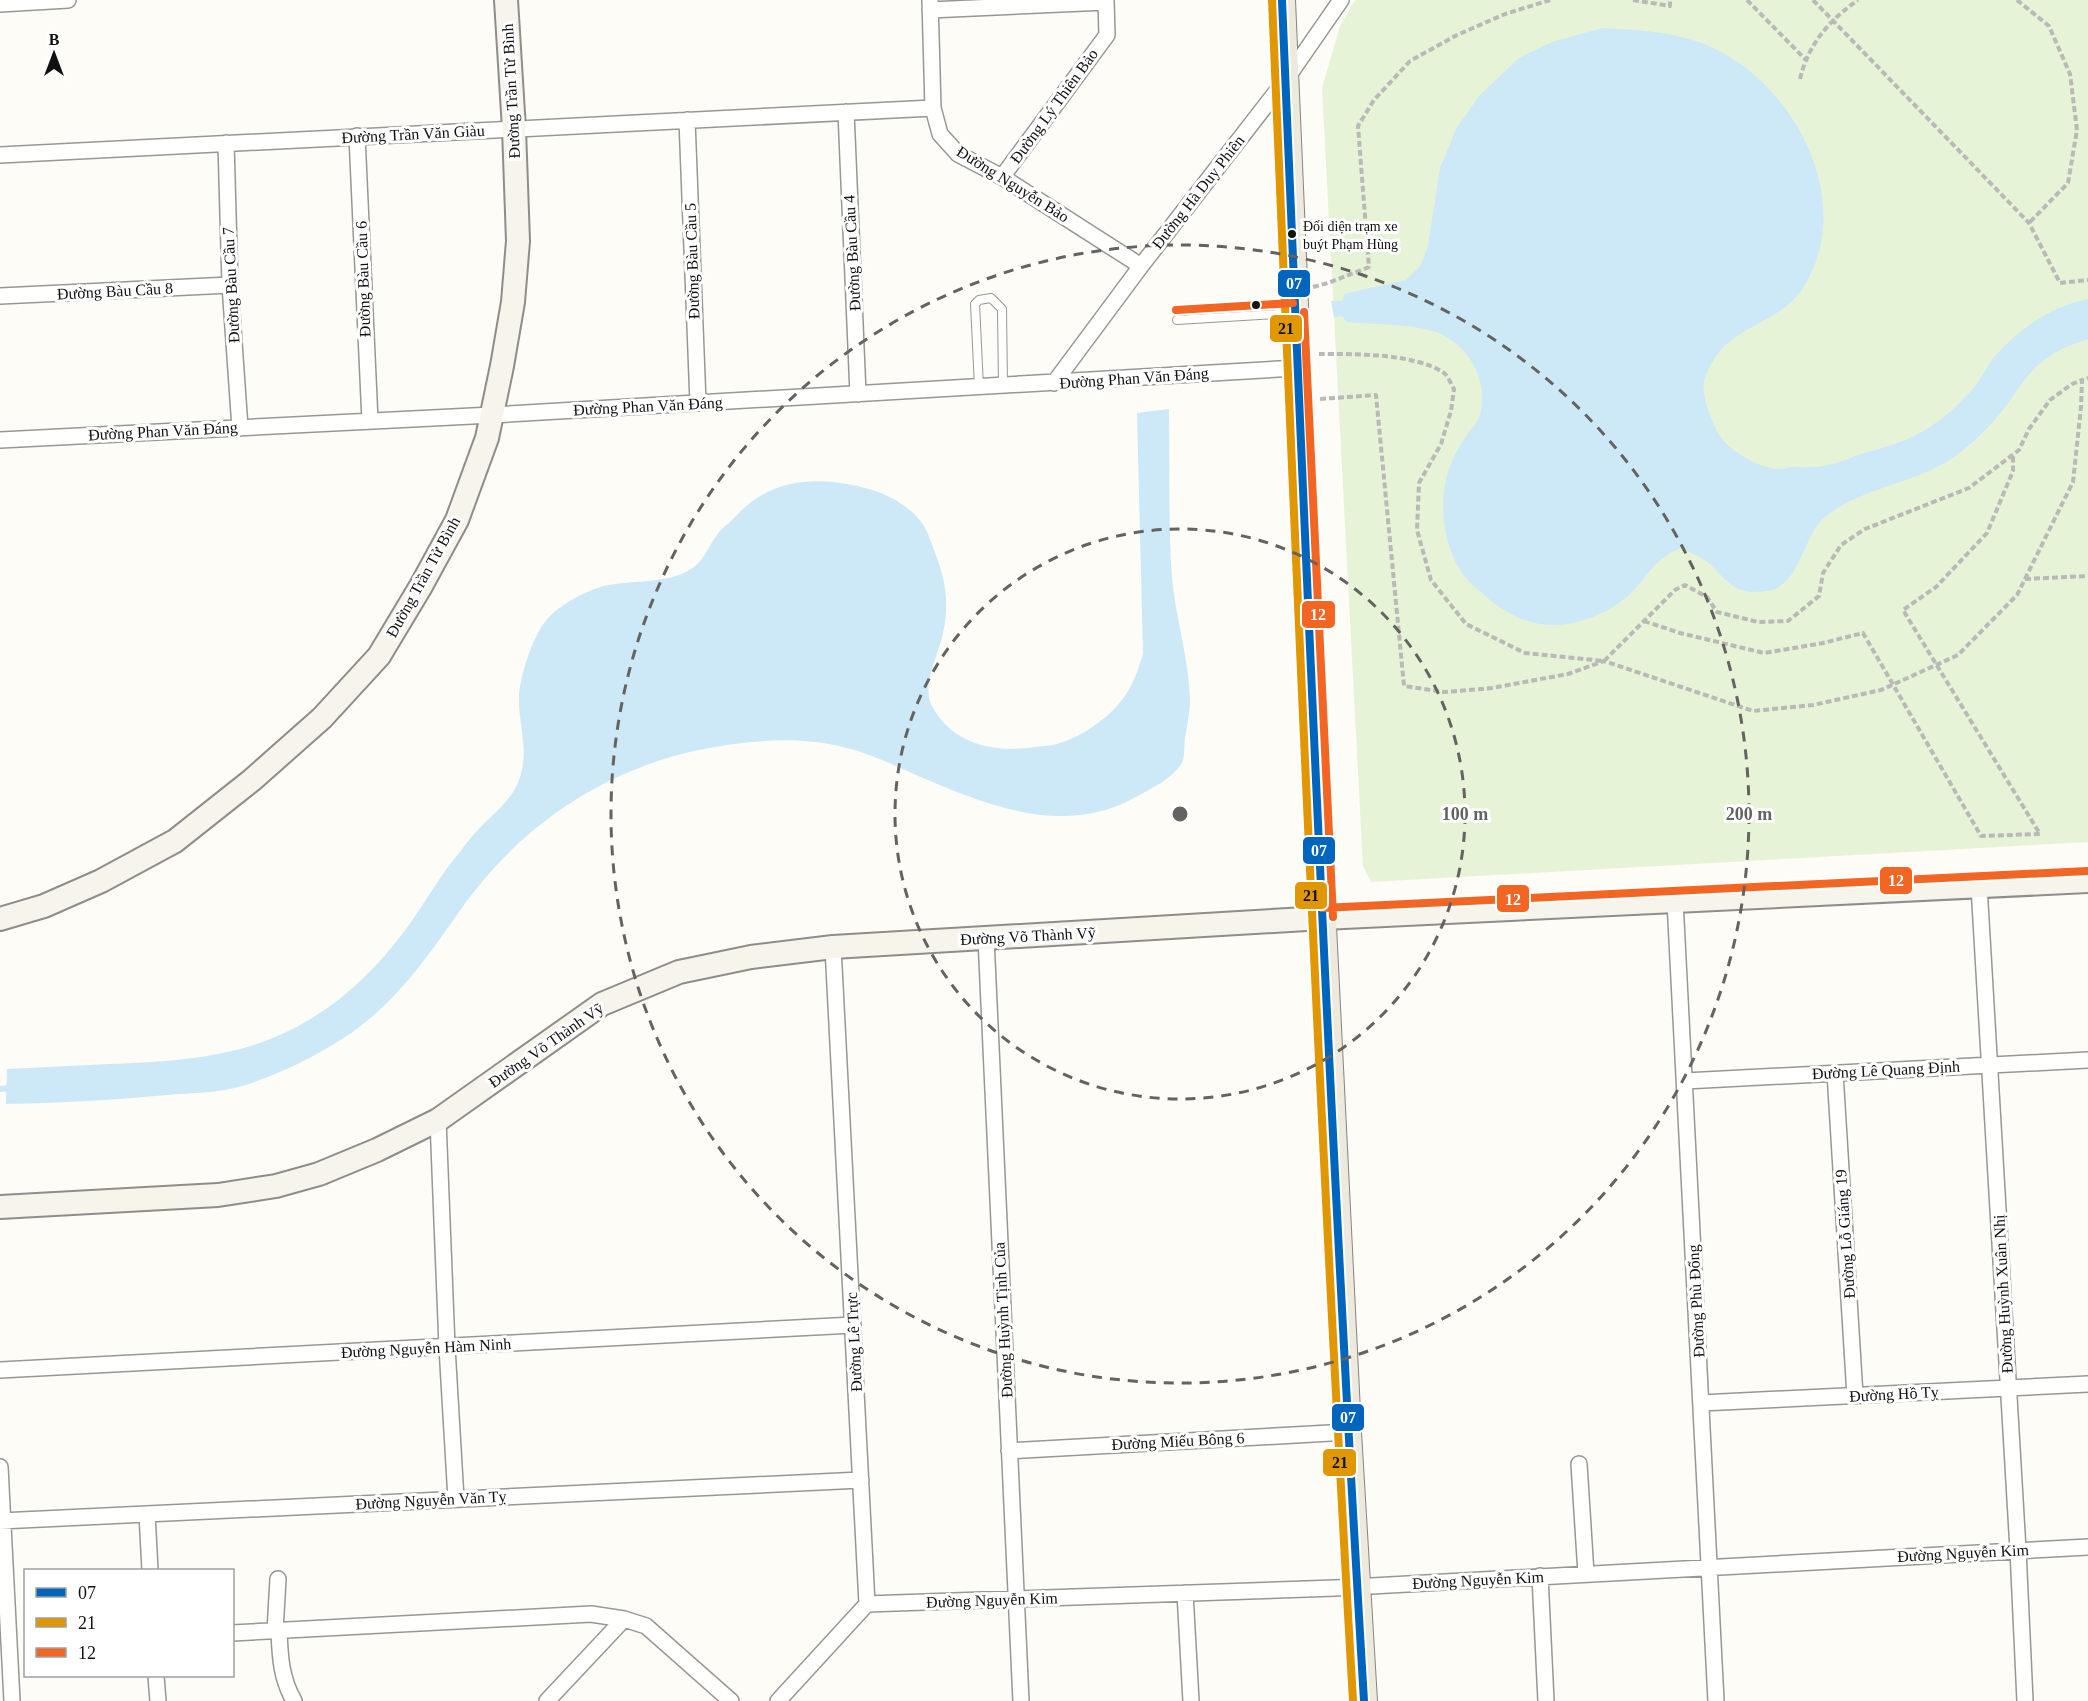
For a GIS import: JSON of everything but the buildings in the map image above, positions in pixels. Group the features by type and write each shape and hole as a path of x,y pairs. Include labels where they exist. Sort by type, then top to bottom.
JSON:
{"main road":[{"path":"1282,0 1287,78 1294,302 1302,361 1298,400 1348,1432 1364,1701"}],"street":[{"path":"0,4 68,0"},
{"name":"Đường Trần Tử Bình","path":"0,919 63,898 101,881 175,841 252,780 322,718 379,656 421,586 457,520 487,438 513,302 518,241 506,0"},
{"name":"Đường Hà Duy Phiên","path":"1054,383 1141,266 1287,78 1341,0"},
{"path":"930,5 1106,1"},
{"name":"Đường Lý Thiên Bảo","path":"1002,177 1107,35 1106,1"},
{"name":"Đường Nguyễn Bảo","path":"930,5 933,108 940,134 958,154 1002,177 1141,266"},
{"name":"Đường Trần Văn Giàu","path":"0,154 933,108"},
{"name":"Đường Bàu Cầu 4","path":"846,112 858,394"},
{"name":"Đường Bàu Cầu 5","path":"687,120 698,403"},
{"name":"Đường Bàu Cầu 6","path":"357,136 370,421"},
{"name":"Đường Bàu Cầu 7","path":"226,143 230,285 240,428"},
{"name":"Đường Bàu Cầu 8","path":"0,296 230,285"},
{"name":"Đường Phan Văn Đáng","path":"0,440 1054,383 1302,361"},
{"name":"Đường Võ Thành Vỹ","path":"0,1207 218,1195 276,1186 319,1174 438,1120 602,1004 679,972 751,957 833,948 1323,918 2088,881"},
{"name":"Đường Huỳnh Xuân Nhị","path":"1979,886 2025,1701"},
{"name":"Đường Phù Đổng","path":"1675,901 1716,1701"},
{"name":"Đường Huỳnh Tịnh Của","path":"986,938 1021,1701"},
{"name":"Đường Lê Trực","path":"833,948 867,1604"},
{"name":"Đường Lê Quang Định","path":"1685,1081 2088,1060"},
{"name":"Đường Lỗ Giáng 19","path":"1835,1073 1855,1396"},
{"path":"438,1120 456,1499"},
{"name":"Đường Nguyễn Hàm Ninh","path":"0,1370 853,1325"},
{"name":"Đường Hồ Tỵ","path":"1701,1403 2088,1384"},
{"name":"Đường Miếu Bông 6","path":"1009,1451 1348,1432"},
{"path":"1579,1464 1586,1574"},
{"path":"0,1467 5,1670 12,1701"},
{"name":"Đường Nguyễn Văn Tỵ","path":"1,1521 861,1480"},
{"path":"147,1514 150,1569"},
{"name":"Đường Nguyễn Kim","path":"867,1604 1357,1587 2088,1547"},
{"path":"1540,1576 1546,1701"},
{"path":"278,1579 277,1631 285,1686 294,1701"},
{"path":"1185,1593 1191,1701"},
{"path":"778,1701 867,1604"},
{"path":"234,1633 591,1614 624,1619 646,1626 731,1701"},
{"path":"547,1701 624,1619"},
{"path":"156,1677 158,1701"}],"lane":[{"path":"980,387 975,304 980,300 991,298 1002,309 1003,386"},
{"path":"1177,320 1294,302"}],"path":[{"path":"1294,302 1328,283 1369,267 1358,126 1374,100 1410,62 1457,35 1505,14 1550,0"},
{"path":"1633,0 1670,6 1670,0"},
{"path":"1746,0 1805,59"},
{"path":"1813,0 2029,223 2060,283 2088,280"},
{"path":"1800,79 1805,59 1820,33 1858,0"},
{"path":"2017,0 2049,26 2070,74 2077,130 2068,183 2029,223"},
{"path":"1302,361 1365,353 1419,363 1445,374 1454,388 1451,411 1441,444 1419,483 1417,530 1431,580 1466,624 1525,652 1604,661 1753,711 1813,705 1881,690 1958,655 2017,595 2073,482 2082,380"},
{"path":"1298,400 1376,395 1404,686 1444,692 1492,688 1568,674 1604,661 1675,590 1685,585 1707,597 1717,612 1758,622 1788,621 1819,596 1823,573 1841,545 1865,529 1969,488 2019,450 2029,429 2050,400 2088,378"},
{"path":"1644,621 1680,633 1764,653 1823,644 1863,633 1981,836 2040,834 1903,610 1936,587 1987,533 2013,471 2013,455"},
{"path":"2025,579 2088,576"}],"green space":[{"path":"1355,0 2088,0 2088,842 1371,882 1363,866 1322,88 1340,26"}],"water":[{"path":"1603,28 1673,35 1696,41 1730,57 1760,80 1786,109 1806,142 1819,178 1823,216 1819,253 1803,288 1787,306 1724,346 1705,377 1705,399 1713,424 1724,441 1743,456 1774,469 1819,467 1895,444 1922,432 1937,422 1968,394 2005,345 2026,327 2062,307 2088,299 2088,339 2056,352 2039,364 1987,428 1954,457 1923,474 1856,498 1826,516 1811,535 1794,571 1778,588 1756,592 1741,590 1705,561 1681,548 1664,557 1628,596 1607,610 1575,623 1544,625 1512,615 1480,592 1459,569 1448,544 1443,507 1445,483 1462,441 1478,420 1482,404 1482,391 1474,365 1457,344 1446,336 1412,327 1347,322 1342,316 1334,317 1331,301 1343,301 1344,294 1406,280 1421,265 1428,246 1440,168 1457,127 1480,95 1519,58 1552,42"},
{"path":"1169,409 1172,578 1188,673 1190,704 1184,758 1167,779 1134,798 1107,809 1079,815 1052,816 997,806 969,797 862,753 840,746 812,742 778,740 727,745 660,760 596,788 538,826 488,875 411,977 395,994 361,1025 306,1060 255,1082 224,1090 107,1100 6,1104 7,1069 170,1061 230,1051 268,1040 290,1030 311,1019 348,992 366,976 397,941 447,869 482,826 506,802 515,788 524,758 519,707 520,687 533,643 549,617 568,602 601,587 672,577 691,569 703,558 719,532 744,508 767,492 781,487 795,483 824,481 869,489 900,503 924,526 941,570 946,600 945,622 932,670 929,698 932,706 951,730 976,743 1005,749 1054,745 1086,731 1109,714 1126,695 1143,654 1137,413"}],"waterway":[{"path":"0,1089 14,1088"}],"transit line":[{"name":"21","path":"1272,0 1319,1063 1353,1701"},
{"name":"07","path":"1282,0 1329,1063 1364,1701"},
{"name":"12","path":"1176,310 1293,303"},
{"name":"12","path":"1304,312 1333,917"},
{"name":"12","path":"1322,908 2087,871"}],"place":[{"name":"Đối diện trạm xe buýt Phạm Hùng","path":"1292,234"}]}
